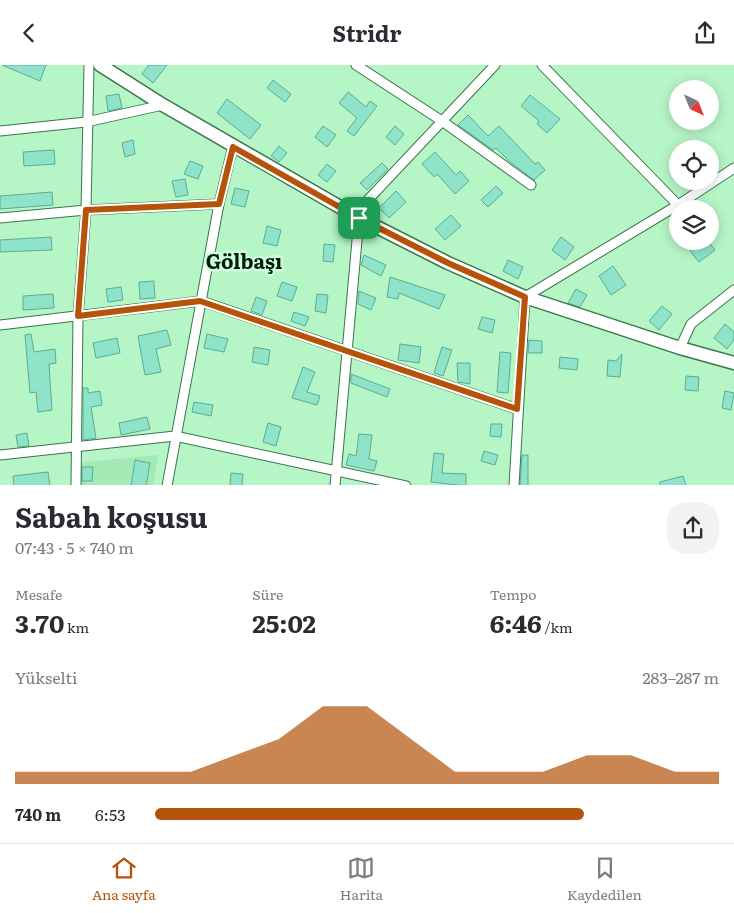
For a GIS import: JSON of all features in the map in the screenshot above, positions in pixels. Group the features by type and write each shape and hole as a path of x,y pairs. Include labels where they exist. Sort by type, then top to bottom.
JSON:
{"street":[{"path":"76,485 78,447 78,316 86,210 88,65"},
{"path":"100,65 233,147 359,218 448,263 525,297 680,348 734,363"},
{"path":"356,65 442,121 531,185"},
{"path":"335,485 359,218 365,203 496,65"},
{"path":"542,65 673,200"},
{"path":"0,131 86,121 163,105"},
{"path":"167,485 200,301 219,204 233,147"},
{"path":"686,200 734,168"},
{"path":"0,217 86,210 219,204"},
{"path":"525,297 669,210"},
{"path":"680,348 691,324 734,290"},
{"path":"514,485 525,297"},
{"path":"0,325 200,301 517,409"},
{"path":"0,455 175,436 406,485"}],"shaded area":[{"path":"158,455 153,485 72,485 73,463"}],"building":[{"path":"2,65 46,65 40,81"},
{"path":"149,65 167,65 153,83 142,74"},
{"path":"273,80 291,94 285,102 267,88"},
{"path":"348,92 366,107 370,101 377,106 354,136 347,131 357,118 339,103"},
{"path":"119,94 122,108 108,111 106,96"},
{"path":"530,95 560,119 547,133 537,124 539,121 521,106"},
{"path":"227,99 261,125 250,139 217,113"},
{"path":"468,115 488,136 499,126 535,164 538,162 545,170 534,180 509,161 496,148 493,150 458,125"},
{"path":"323,126 336,135 327,147 315,137"},
{"path":"395,126 404,134 395,145 386,137"},
{"path":"133,140 135,154 125,157 122,143"},
{"path":"279,146 287,153 279,162 271,156"},
{"path":"54,150 55,164 24,166 23,152"},
{"path":"435,152 456,175 460,171 469,181 455,194 437,174 434,177 422,164"},
{"path":"190,161 203,166 198,179 184,174"},
{"path":"382,163 388,169 367,190 360,183"},
{"path":"327,164 336,171 327,182 318,175"},
{"path":"185,179 188,195 176,197 172,181"},
{"path":"496,186 503,193 488,207 481,200"},
{"path":"235,188 249,191 245,207 231,204"},
{"path":"396,191 406,202 389,218 379,208"},
{"path":"52,192 53,205 0,209 0,196"},
{"path":"451,215 461,226 445,240 435,229"},
{"path":"267,226 281,230 277,246 263,243"},
{"path":"51,237 52,250 0,252 0,240"},
{"path":"561,237 574,247 565,260 552,250"},
{"path":"324,244 335,245 333,262 323,261"},
{"path":"691,250 715,250 699,262 690,251"},
{"path":"364,255 386,265 381,276 361,265"},
{"path":"508,260 523,267 518,279 503,271"},
{"path":"613,266 626,285 611,295 599,276"},
{"path":"390,277 445,295 439,309 399,293 398,299 387,297"},
{"path":"154,281 155,298 140,299 139,282"},
{"path":"282,282 297,287 292,301 277,296"},
{"path":"121,287 123,300 108,302 106,289"},
{"path":"576,289 587,295 580,307 568,303"},
{"path":"359,291 376,298 371,310 358,304"},
{"path":"53,294 54,308 23,310 23,296"},
{"path":"317,294 328,295 326,313 315,311"},
{"path":"256,297 267,301 262,315 251,311"},
{"path":"662,306 672,314 659,330 649,321"},
{"path":"294,312 309,317 305,326 291,321"},
{"path":"482,317 495,320 492,333 478,329"},
{"path":"725,324 734,332 734,340 727,349 714,338"},
{"path":"167,330 171,345 156,349 161,372 145,375 138,336"},
{"path":"31,334 34,352 55,349 56,363 49,364 52,410 38,412 36,392 30,393 25,335"},
{"path":"207,334 228,339 224,352 204,348"},
{"path":"117,338 120,353 96,358 93,343"},
{"path":"529,340 542,341 542,353 528,353"},
{"path":"400,344 421,347 419,363 398,360"},
{"path":"254,347 270,350 268,365 252,362"},
{"path":"442,347 452,350 443,376 434,373"},
{"path":"500,352 511,353 508,393 497,392"},
{"path":"622,354 620,377 607,376 608,360 616,361"},
{"path":"560,357 578,359 577,370 559,368"},
{"path":"457,363 470,363 470,384 458,382"},
{"path":"303,367 315,372 307,392 320,396 317,405 292,398"},
{"path":"351,374 390,389 387,397 351,383"},
{"path":"686,376 699,377 698,391 685,390"},
{"path":"83,388 88,388 88,393 100,391 102,405 91,407 96,438 83,440"},
{"path":"725,391 734,393 731,410 722,408"},
{"path":"194,402 213,405 211,416 192,412"},
{"path":"147,417 150,429 121,435 119,423"},
{"path":"268,423 281,427 276,446 263,442"},
{"path":"491,424 502,424 501,437 490,436"},
{"path":"27,433 29,446 18,447 16,435"},
{"path":"359,434 372,435 369,459 377,461 374,471 346,465 349,454 356,456"},
{"path":"484,451 498,455 495,465 481,461"},
{"path":"434,453 444,454 442,473 466,474 466,485 431,482"},
{"path":"522,455 528,455 528,485 520,485"},
{"path":"135,460 150,463 146,485 131,485"},
{"path":"82,467 93,467 92,481 82,481"},
{"path":"48,472 50,485 14,485 13,476"},
{"path":"231,473 243,474 242,485 230,485"},
{"path":"683,476 686,485 660,485 660,482"}],"district":[{"name":"Gölbaşı","path":"244,260"}],"route":[{"path":"233,147 359,218 448,263 525,297 517,409 200,301 78,316 86,210 219,204 233,147"}]}
